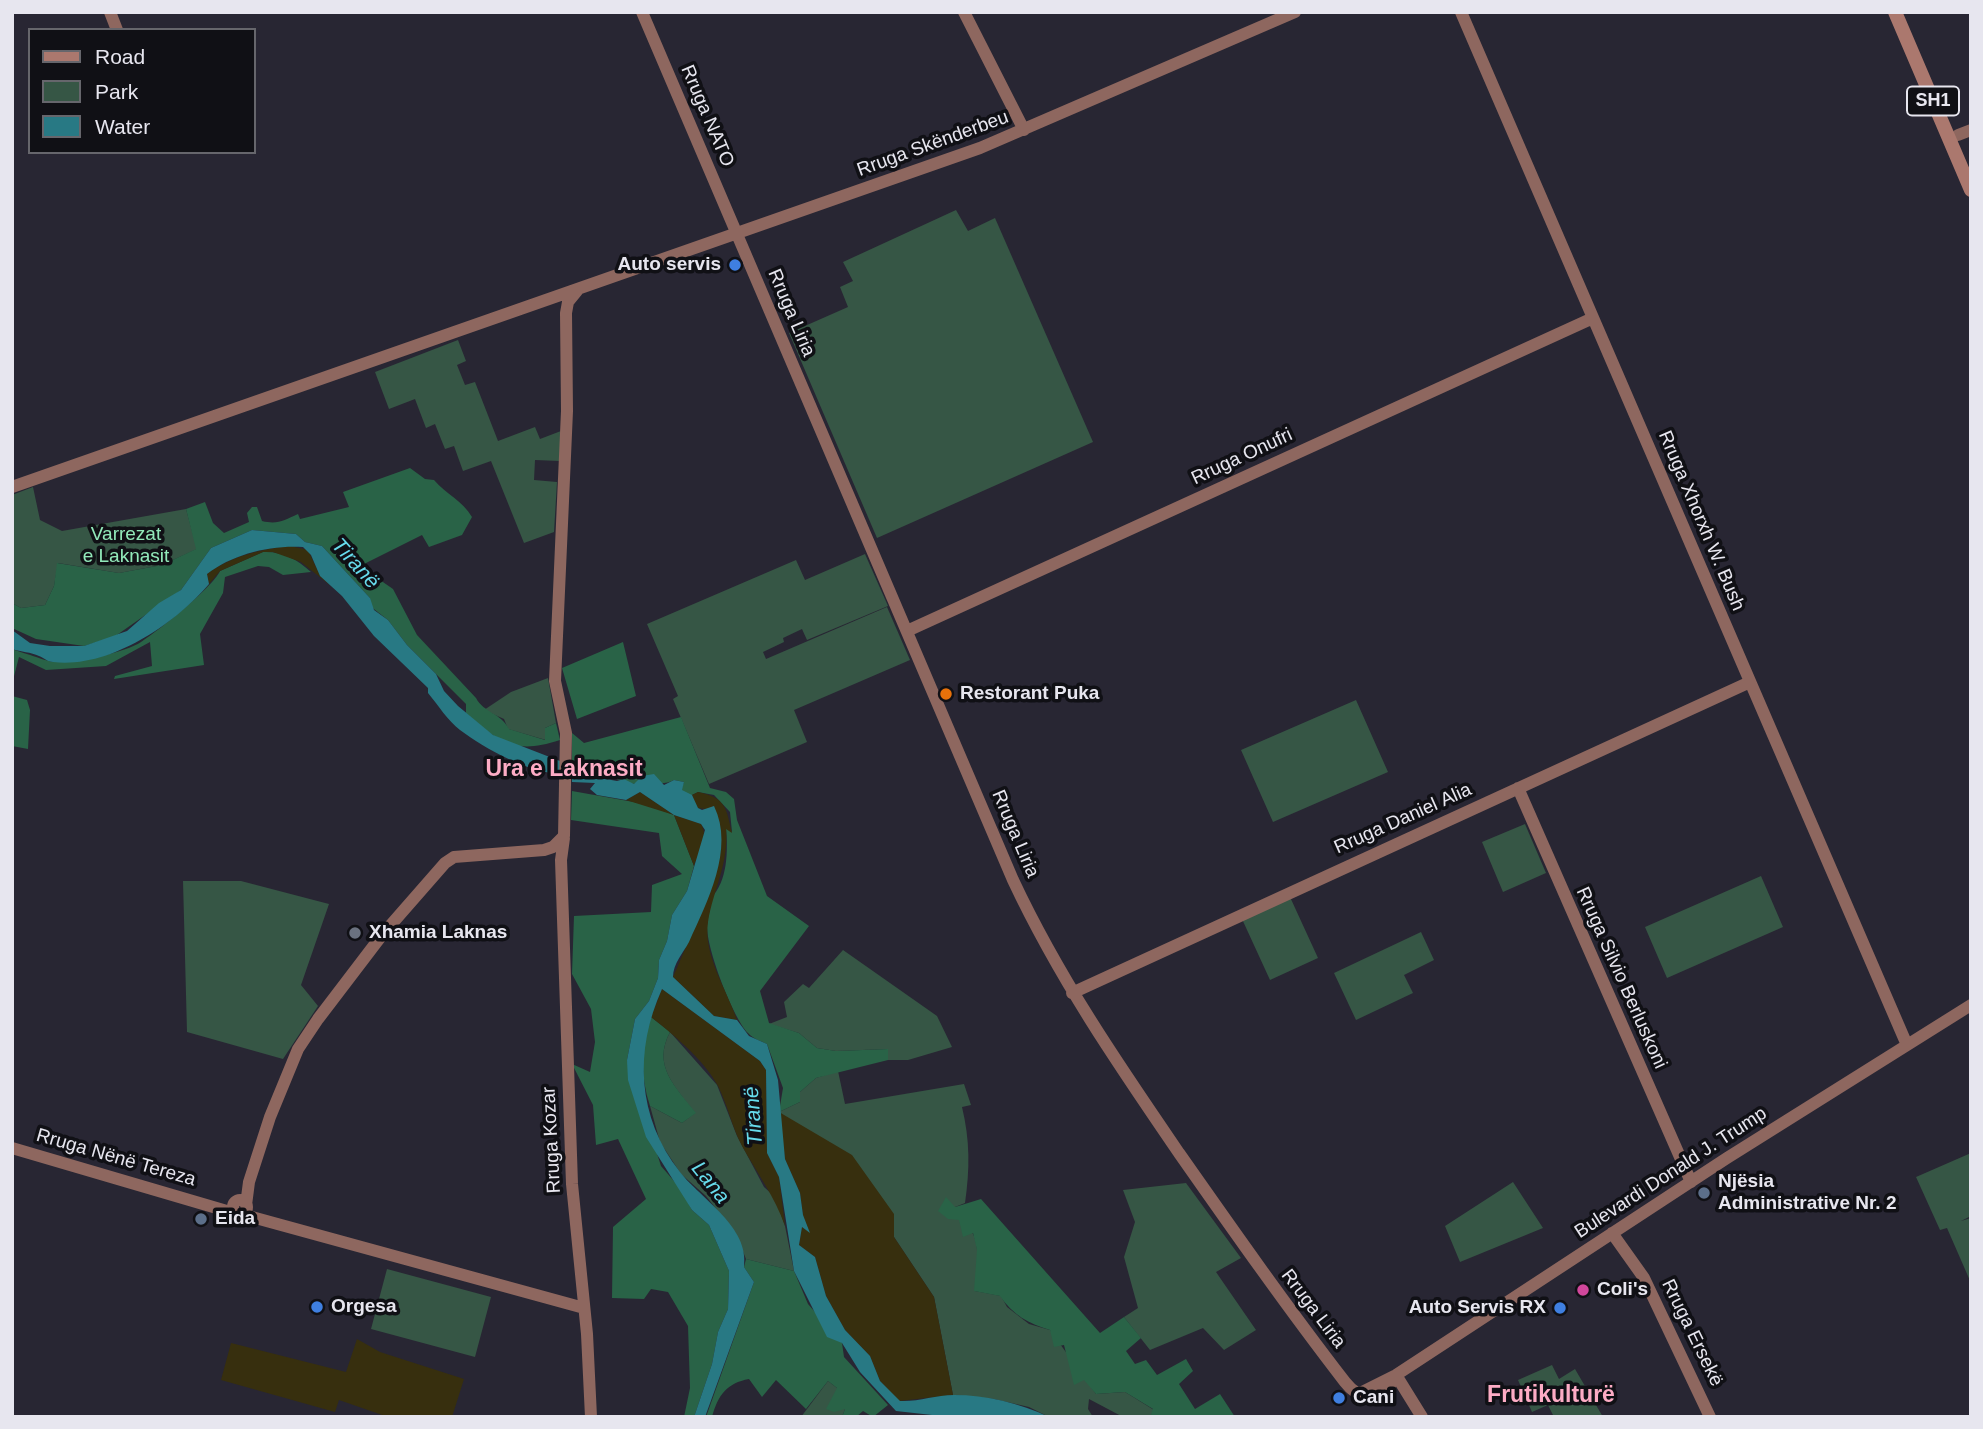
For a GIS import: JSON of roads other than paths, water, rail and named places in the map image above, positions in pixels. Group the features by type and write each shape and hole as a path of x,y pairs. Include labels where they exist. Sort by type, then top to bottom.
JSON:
{"main road":[{"name":"SH1","path":"1895,12 1971,190"},
{"name":"SH1","path":"1906,12 1964,132 1971,164"}],"street":[{"name":"Rruga NATO","path":"642,12 736,235"},
{"path":"964,12 1024,130"},
{"name":"Rruga Skënderbeu","path":"12,487 736,235 1024,130 1266,18 1295,12"},
{"name":"Rruga Xhorxh W. Bush","path":"1461,12 1908,1045"},
{"name":"Rruga Liria","path":"736,235 1013,880 1072,993 1115,1062 1277,1293 1356,1393"},
{"path":"242,1208 279,1091 306,1037 358,965 445,863 460,855 544,850 553,847 565,832 566,733 555,681 568,411 566,313 568,302 577,290"},
{"path":"548,300 560,302 566,313"},
{"name":"Rruga Onufri","path":"907,631 1593,318"},
{"name":"Rruga Daniel Alia","path":"1072,993 1750,682"},
{"name":"Rruga Silvio Berluskoni","path":"1518,788 1691,1182"},
{"name":"Rruga Kozar","path":"565,832 561,860 570,1131 591,1417"},
{"path":"544,850 553,852 561,860"},
{"name":"Bulevardi Donald J. Trump","path":"1356,1393 1367,1397 1382,1394 1395,1376 1612,1233 1971,1004"},
{"name":"Rruga Nënë Tereza","path":"12,1148 208,1204 242,1208 584,1308"},
{"name":"Rruga Ersekë","path":"1612,1233 1644,1278 1710,1417"},
{"path":"1395,1376 1422,1417"}],"water":[{"path":"252,530 296,534 305,542 322,546 370,598 374,610 388,620 407,645 436,674 444,691 458,706 493,735 560,761 560,774 548,773 508,759 482,745 456,726 428,693 428,688 374,636 342,596 320,576 311,555 303,547 252,552 217,567 207,574 209,584 178,614 139,641 118,651 74,662 53,662 12,649 12,630 30,643 50,646 84,646 127,631 159,603 181,590 211,548"},
{"path":"572,773 617,781 624,779 634,784 642,776 654,774 664,785 674,780 684,782 682,790 692,795 698,808 702,810 714,806 720,823 721,840 716,875 689,942 676,963 673,977 714,1016 737,1020 749,1036 767,1044 778,1080 785,1159 800,1193 803,1215 810,1233 802,1227 799,1245 815,1257 826,1296 845,1330 870,1356 880,1381 900,1401 947,1395 978,1396 1015,1404 1049,1417 950,1417 896,1411 860,1372 842,1343 827,1337 794,1271 779,1177 767,1153 766,1070 760,1061 662,989 653,1012 644,1060 644,1083 655,1129 680,1172 732,1226 744,1253 744,1267 754,1282 705,1417 694,1417 712,1364 718,1332 728,1309 729,1271 709,1225 692,1210 646,1137 628,1080 627,1060 635,1019 649,1001 658,978 659,960 667,941 672,915 687,891 705,830 701,824 674,815 640,792 626,800 597,795 590,789 595,783 572,782"}],"place":[{"name":"Auto servis","path":"735,265"},
{"name":"Restorant Puka","path":"946,694"},
{"name":"Xhamia Laknas","path":"355,933"},
{"name":"Njësia Administrative Nr. 2","path":"1704,1193"},
{"name":"Eida","path":"201,1219"},
{"name":"Coli's","path":"1583,1290"},
{"name":"Orgesa","path":"317,1307"},
{"name":"Auto Servis RX","path":"1560,1308"},
{"name":"Cani","path":"1339,1398"}],"district":[{"name":"Ura e Laknasit","path":"564,770"},
{"name":"Frutikulturë","path":"1551,1396"}],"park label":[{"name":"Varrezat e Laknasit","path":"126,546"}],"water label":[{"name":"Tiranë","path":"355,564"},
{"name":"Tiranë","path":"754,1116"},
{"name":"Lana","path":"710,1183"}]}
